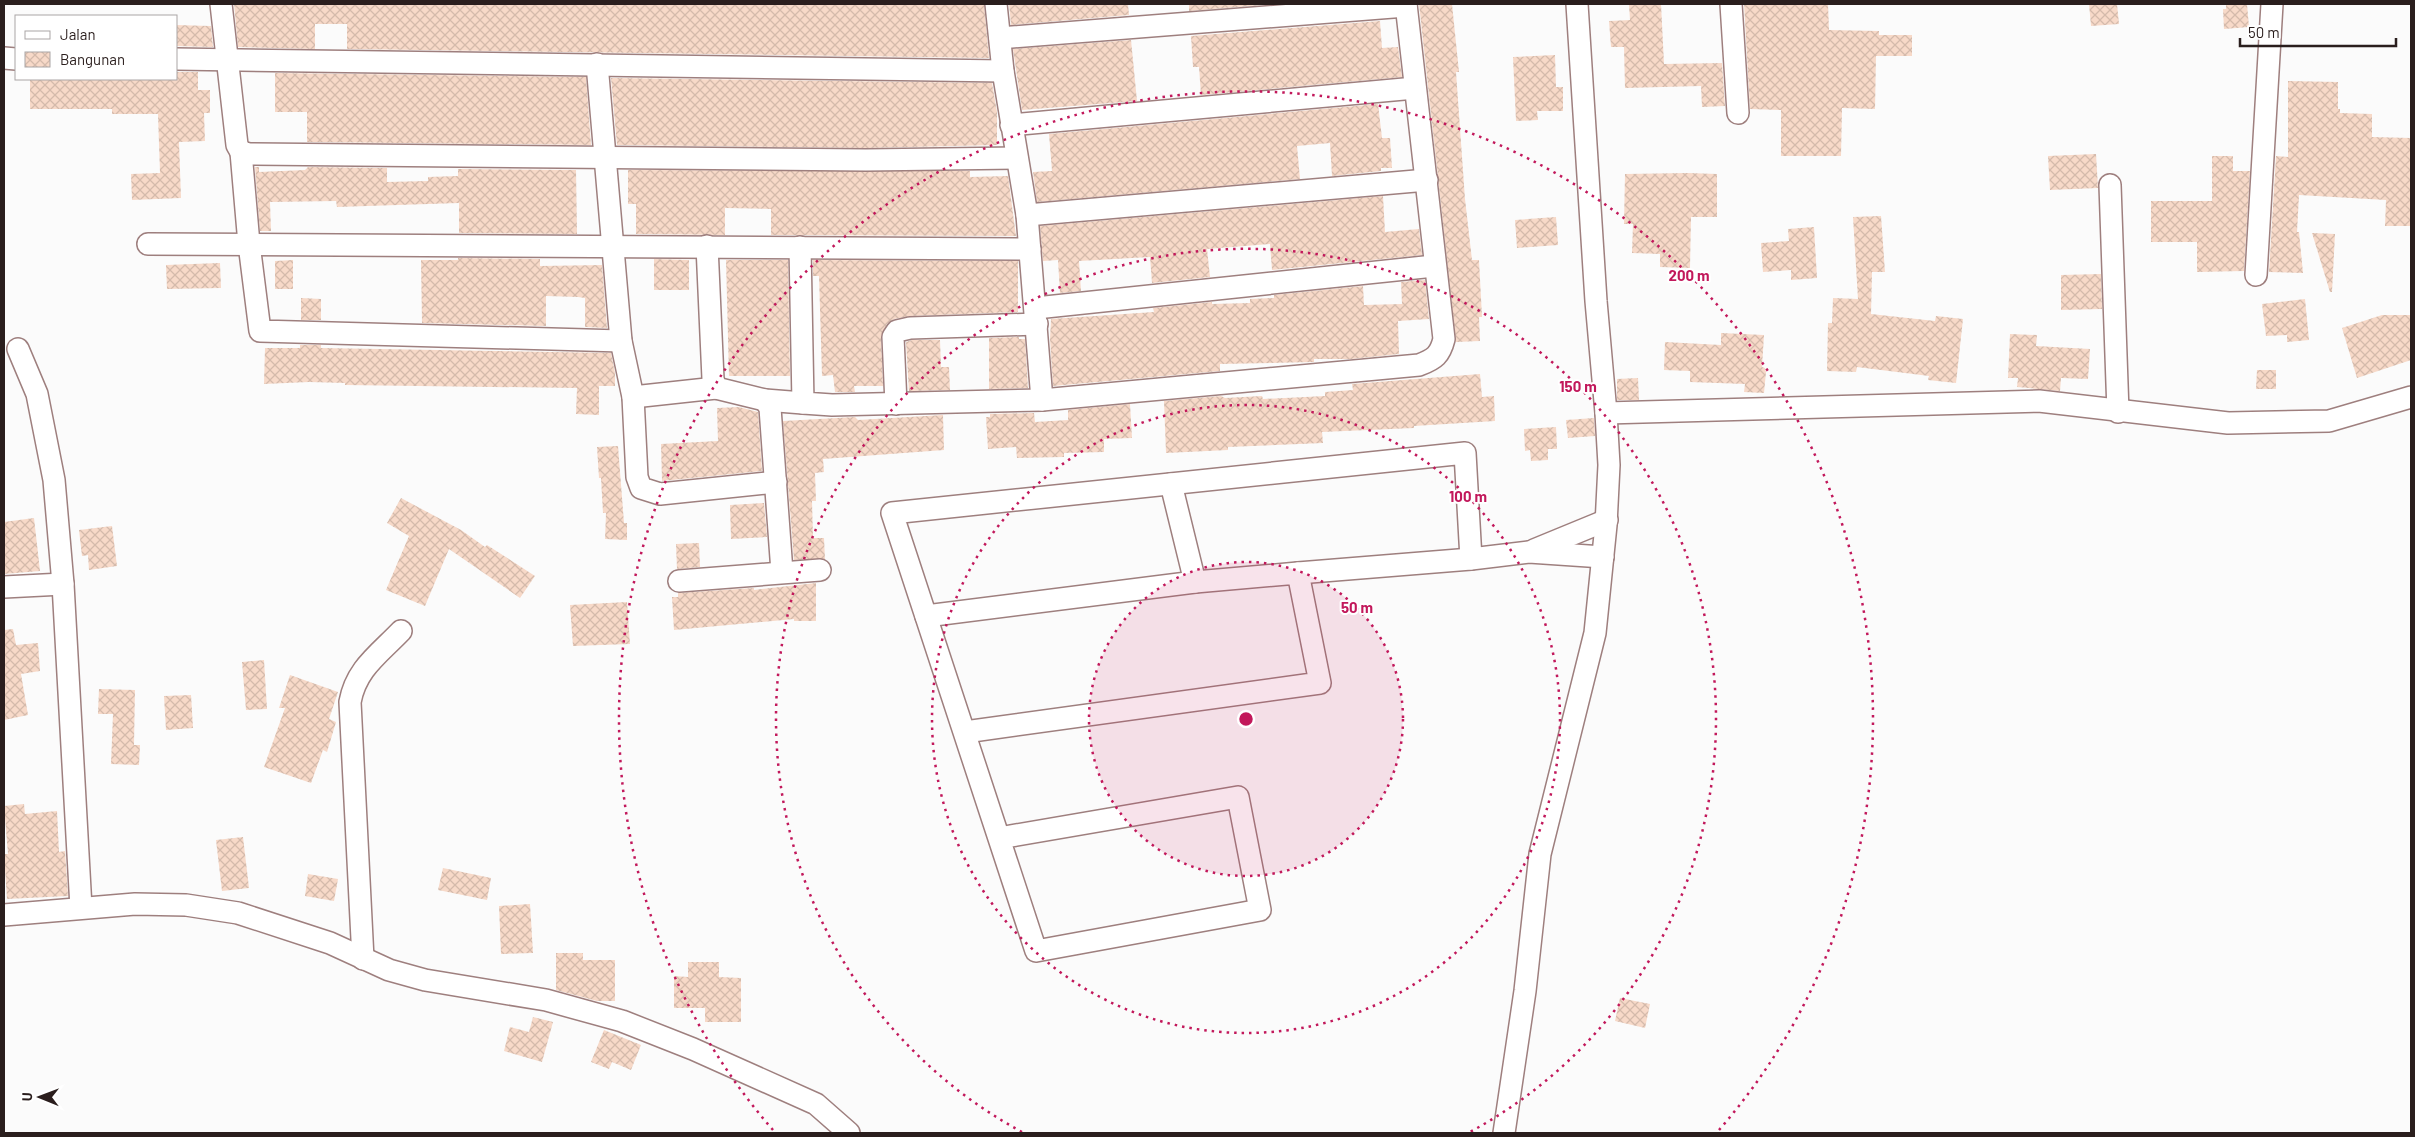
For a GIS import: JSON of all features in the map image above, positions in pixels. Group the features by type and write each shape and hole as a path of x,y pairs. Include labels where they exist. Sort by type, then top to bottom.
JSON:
{"street":[{"path":"221,4 237,145 241,152 249,244 260,331 621,341"},
{"path":"996,4 1003,72 1027,215 1037,316 1042,400"},
{"path":"1504,1133 1525,991 1540,854 1595,633 1606,520 1608,465 1606,413 1596,301 1577,4"},
{"path":"1730,4 1738,113"},
{"path":"2256,274 2272,4"},
{"path":"633,397 716,388 765,400 803,403 896,404 1042,400 1420,365 1440,354 1444,339 1434,266 1427,180 1406,5 1000,38"},
{"path":"178,59 598,64 1003,72"},
{"path":"598,64 621,341 633,397 637,477 641,488 660,494 776,482"},
{"path":"1011,125 1415,88"},
{"path":"241,152 249,154 605,158 866,160 1017,158"},
{"path":"1027,215 1427,180"},
{"path":"2110,185 2118,412"},
{"path":"148,244 1030,249"},
{"path":"707,246 713,379 716,388"},
{"path":"800,247 803,403"},
{"path":"896,404 893,337 897,331 910,328 1037,316 1434,266"},
{"path":"18,348 37,394 54,480 63,584 81,908"},
{"path":"1606,413 2039,401 2118,412 2228,423 2329,421 2411,397"},
{"path":"765,400 770,408 782,572"},
{"path":"999,838 1238,798 1260,910 1036,951 892,513 1465,453 1470,558"},
{"path":"1171,484 1195,582"},
{"path":"1529,552 1606,520"},
{"path":"926,616 1195,582 1529,552 1603,557"},
{"path":"679,581 820,570"},
{"path":"965,732 1320,683 1298,573"},
{"path":"4,587 63,584"},
{"path":"363,960 350,702 354,685 360,674 401,631"},
{"path":"4,915 135,904 186,905 238,913 330,943 363,960 389,970 425,980 546,1000 622,1020 693,1049 816,1104 849,1133"}],"building":[{"path":"234,4 984,4 989,58 347,49 347,24 315,24 315,49 238,47"},
{"path":"1009,4 1128,4 1129,15 1011,25"},
{"path":"1189,4 1275,4 1189,11"},
{"path":"1419,4 1452,4 1459,72 1456,72 1465,199 1472,260 1479,260 1482,317 1479,317 1480,341 1456,342"},
{"path":"1661,4 1664,64 1722,63 1725,106 1702,107 1701,86 1625,88 1624,47 1611,47 1609,21 1630,20 1629,5"},
{"path":"1744,4 1828,4 1829,30 1879,31 1879,35 1912,35 1912,56 1876,56 1875,109 1842,108 1841,156 1781,156 1781,110 1750,109"},
{"path":"2089,4 2117,4 2119,24 2091,26"},
{"path":"2226,4 2247,4 2249,27 2224,29 2223,9 2226,9"},
{"path":"1380,21 1382,48 1398,47 1402,77 1201,95 1199,67 1193,67 1191,36"},
{"path":"178,25 211,26 213,47 178,46"},
{"path":"1131,40 1137,101 1022,110 1013,49"},
{"path":"1555,55 1556,87 1563,87 1563,111 1537,111 1538,120 1516,121 1513,57"},
{"path":"178,72 198,72 198,90 210,90 210,113 204,113 205,141 179,142 181,198 132,200 131,174 160,173 158,114 112,114 112,109 30,109 30,80 178,80"},
{"path":"275,73 586,77 591,145 307,142 307,112 275,112"},
{"path":"611,78 992,83 997,112 997,145 866,148 617,145"},
{"path":"2288,81 2338,82 2338,109 2340,109 2340,113 2372,114 2372,137 2411,138 2411,226 2385,226 2386,200 2299,195 2297,232 2299,232 2303,273 2269,272 2276,156 2288,157"},
{"path":"1378,104 1382,138 1390,138 1392,168 1381,168 1381,171 1332,176 1330,143 1297,146 1300,179 1037,202 1033,172 1052,171 1049,134"},
{"path":"2096,154 2098,188 2050,190 2048,156"},
{"path":"2212,156 2233,156 2233,171 2250,171 2244,271 2197,272 2197,242 2151,242 2151,201 2212,201"},
{"path":"255,167 259,167 259,172 305,170 308,167 387,168 387,182 428,181 428,177 458,176 458,169 576,170 577,234 459,233 459,203 337,207 336,201 270,202 271,231 260,231"},
{"path":"628,170 970,171 970,177 1008,176 1016,236 771,235 771,209 725,208 725,235 636,234 636,204 628,204"},
{"path":"1625,174 1717,174 1717,217 1691,217 1690,268 1660,267 1660,254 1632,253 1633,224 1624,224"},
{"path":"1383,196 1385,232 1419,229 1422,255 1272,270 1270,244 1207,249 1210,277 1152,283 1150,257 1079,261 1081,291 1060,293 1058,260 1043,261 1040,226"},
{"path":"1881,216 1885,272 1872,272 1871,314 1935,321 1936,316 1963,319 1956,383 1928,380 1929,376 1857,367 1856,372 1827,371 1828,323 1832,323 1833,298 1858,299 1853,217"},
{"path":"1556,217 1558,245 1517,248 1515,220"},
{"path":"1814,227 1817,278 1791,280 1791,270 1763,272 1761,243 1789,241 1788,229"},
{"path":"2312,233 2335,234 2332,292 2330,292"},
{"path":"458,258 540,259 540,266 602,265 607,328 585,327 585,298 546,296 546,326 422,323 421,260 458,260"},
{"path":"654,259 689,260 689,290 654,290"},
{"path":"293,260 293,289 275,289 275,261"},
{"path":"726,260 788,260 790,376 729,376"},
{"path":"813,260 1018,261 1018,312 910,316 894,319 887,324 881,337 883,386 854,386 855,392 835,392 833,375 822,376 819,276 813,276"},
{"path":"220,263 221,288 167,289 166,265"},
{"path":"2101,274 2102,309 2061,310 2061,275"},
{"path":"1425,280 1429,319 1398,321 1399,354 1351,359 1314,359 1314,362 1220,364 1220,371 1053,386 1050,339 1051,319 1154,312 1153,308 1212,302 1212,304 1250,303 1250,299 1274,298 1274,295 1363,286 1364,305 1402,304 1401,282"},
{"path":"301,298 321,299 321,320 301,320"},
{"path":"2305,299 2309,340 2287,342 2287,335 2266,336 2262,304"},
{"path":"2382,315 2411,315 2411,360 2357,378 2342,328"},
{"path":"1721,333 1764,335 1762,367 1765,368 1766,372 1764,393 1744,392 1745,384 1690,382 1690,371 1664,370 1665,342 1721,345"},
{"path":"2010,334 2037,335 2036,346 2090,349 2088,379 2061,378 2060,391 2017,387 2018,378 2008,378"},
{"path":"1019,337 1019,339 1025,339 1028,388 989,389 989,338"},
{"path":"912,340 940,340 941,367 949,367 950,390 909,391 906,342"},
{"path":"300,345 321,345 321,348 611,353 615,373 615,386 599,386 599,415 576,414 577,388 345,385 345,383 309,382 264,384 265,348 300,348"},
{"path":"2257,370 2276,370 2276,389 2256,389"},
{"path":"1480,374 1482,397 1494,396 1495,421 1414,426 1414,428 1322,432 1323,443 1228,447 1228,450 1166,453 1164,401 1221,396 1225,398 1262,396 1263,399 1325,396 1325,392 1353,390 1352,384"},
{"path":"1638,378 1639,400 1617,400 1617,379"},
{"path":"1130,404 1132,438 1104,439 1104,452 1064,453 1064,457 1017,458 1016,447 988,449 986,417 990,417 990,414 1034,413 1035,422 1068,420 1068,410"},
{"path":"739,407 758,412 762,471 662,481 661,444 718,441 717,408"},
{"path":"943,415 944,450 823,459 824,472 815,473 816,501 812,501 813,538 824,538 825,559 794,560 783,421 855,417 858,420"},
{"path":"1594,418 1595,436 1568,438 1566,420"},
{"path":"1556,427 1557,449 1548,449 1548,460 1531,461 1530,450 1525,451 1524,429"},
{"path":"618,446 624,523 627,523 627,540 605,539 606,513 603,513 601,478 599,478 597,447"},
{"path":"401,498 461,530 485,547 487,545 535,576 520,598 449,549 425,606 386,590 409,536 387,523"},
{"path":"764,503 767,537 731,539 730,505"},
{"path":"34,518 40,571 4,574 4,522"},
{"path":"112,526 117,566 89,570 88,555 82,556 79,530"},
{"path":"699,543 700,567 677,569 676,544"},
{"path":"816,583 816,621 794,621 794,619 674,630 672,597 678,597 678,593 754,588 754,590"},
{"path":"627,602 630,644 573,646 570,605"},
{"path":"13,629 16,645 38,643 40,671 21,674 28,715 4,720 4,630"},
{"path":"264,660 267,709 246,710 242,662"},
{"path":"290,675 338,692 329,719 336,722 327,752 323,750 311,783 264,767 285,708 279,708"},
{"path":"99,689 135,690 134,745 140,745 139,765 111,764 113,714 98,714"},
{"path":"191,695 193,728 166,730 164,696"},
{"path":"24,804 25,814 57,811 59,852 65,851 68,896 7,899 4,854 8,854 4,806"},
{"path":"243,837 249,888 222,891 216,840"},
{"path":"443,868 491,878 487,900 438,890"},
{"path":"308,874 338,879 334,901 305,896"},
{"path":"530,904 533,953 501,954 499,906"},
{"path":"556,953 583,953 583,960 615,960 615,1001 597,1001 556,990"},
{"path":"688,962 719,962 719,977 741,978 741,1022 705,1022 705,1008 674,1008 674,976 688,977"},
{"path":"1620,998 1650,1004 1645,1028 1615,1021"},
{"path":"533,1017 553,1022 542,1062 504,1051 510,1027 529,1032"},
{"path":"604,1030 641,1045 631,1070 612,1062 609,1069 591,1062"}]}
